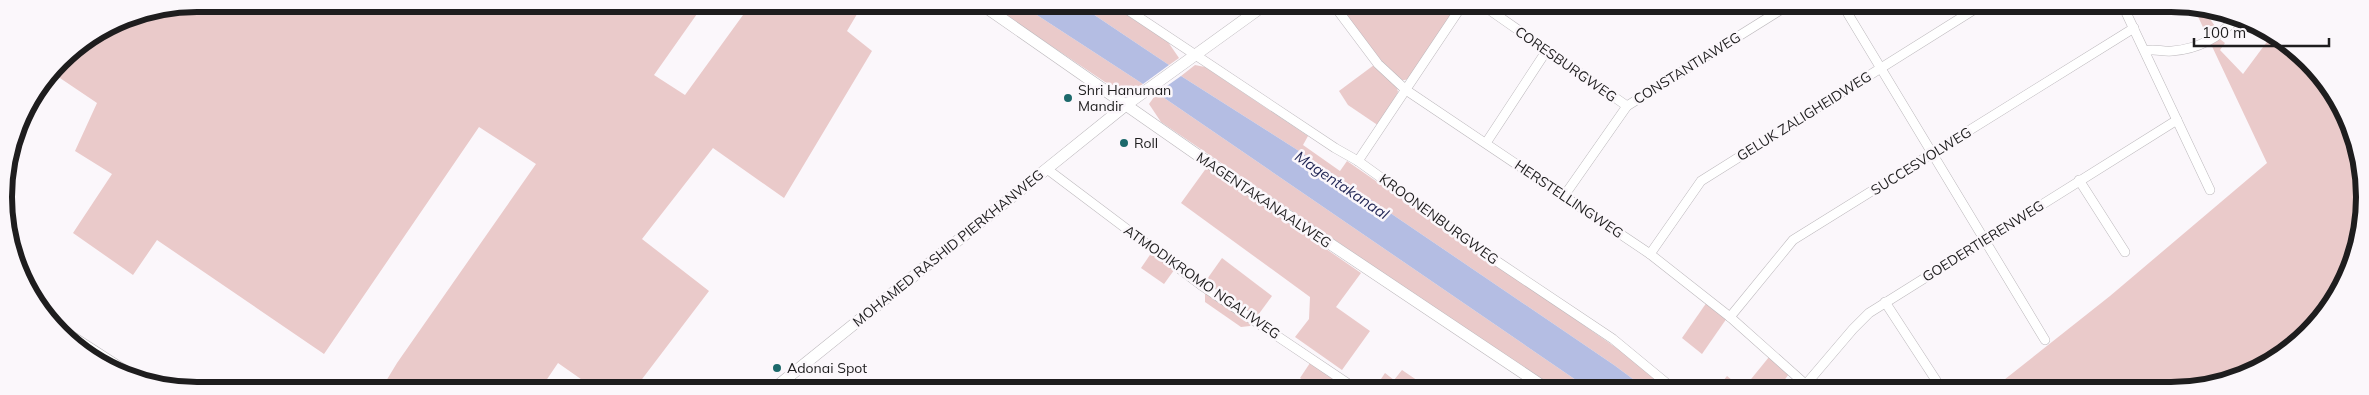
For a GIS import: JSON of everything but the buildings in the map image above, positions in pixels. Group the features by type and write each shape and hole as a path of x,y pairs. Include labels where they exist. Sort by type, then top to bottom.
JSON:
{"street":[{"name":"MAGENTAKANAALWEG","path":"992,12 1363,267 1536,382"},
{"name":"KROONENBURGWEG","path":"1131,12 1335,148 1358,161 1469,242 1613,339 1665,382"},
{"name":"MOHAMED RASHID PIERKHANWEG","path":"782,382 1126,105 1255,12"},
{"name":"HERSTELLINGWEG","path":"1339,12 1378,64 1406,90 1650,254 1730,317 1804,382"},
{"path":"1358,161 1458,12"},
{"name":"CORESBURGWEG","path":"1492,12 1627,106"},
{"name":"CONSTANTIAWEG","path":"1564,196 1627,106 1777,12"},
{"path":"1847,12 2045,340"},
{"name":"GELUK ZALIGHEIDWEG","path":"1650,254 1700,181 1969,12"},
{"path":"2126,12 2210,190"},
{"path":"2145,51 2153,49 2170,52 2191,48 2225,32 2232,23"},
{"name":"SUCCESVOLWEG","path":"1730,317 1793,240 2134,28"},
{"path":"1486,143 1547,50"},
{"name":"GOEDERTIERENWEG","path":"1814,382 1852,329 1885,302 2177,120"},
{"name":"ATMODIKROMO NGALIWEG","path":"1047,169 1201,285 1346,382"},
{"path":"2079,180 2125,252"},
{"path":"1885,302 1937,382"},
{"path":"89,347 110,360"}],"shaded area":[{"path":"198,12 698,12 654,75 685,95 745,12 858,12 847,31 872,51 784,198 713,148 642,239 709,291 640,382 585,382 558,363 545,382 385,382 536,164 479,127 324,354 157,240 133,275 73,233 112,174 75,151 97,103 58,76 76,58 105,37 138,22 173,14"},
{"path":"1001,12 1032,12 1143,84 1131,92 1105,82"},
{"path":"1090,12 1122,12 1168,42 1179,58 1169,65"},
{"path":"1350,12 1374,12 1376,15 1380,12 1454,12 1410,78 1406,80 1399,79 1386,68 1346,15"},
{"path":"2197,14 2208,16 2219,32 2216,36 2225,43 2220,50 2243,74 2268,40 2293,58 2311,76 2332,105 2347,138 2353,161 2356,185 2356,210 2353,234 2347,257 2332,290 2311,319 2293,337 2264,358 2231,373 2208,379 2184,382 2001,382 2110,296 2267,163"},
{"path":"1195,65 1205,67 1308,136 1303,145 1340,171 1347,161 1631,358 1660,382 1637,382 1299,151 1181,76"},
{"path":"1374,65 1397,88 1398,92 1379,126 1348,105 1339,91"},
{"path":"1157,93 1579,382 1544,382 1161,122 1149,104"},
{"path":"1207,167 1361,273 1336,307 1370,331 1342,370 1295,337 1309,319 1310,297 1181,203"},
{"path":"1154,249 1177,266 1164,284 1141,268"},
{"path":"1222,258 1272,296 1250,326 1241,327 1205,302 1205,282"},
{"path":"1707,302 1727,318 1702,354 1682,338"},
{"path":"1314,357 1343,378 1340,382 1306,382 1300,378"},
{"path":"1769,357 1789,374 1783,382 1749,382"},
{"path":"1402,370 1420,382 1379,382 1385,373 1394,380"},
{"path":"1727,376 1734,382 1722,382"}],"water":[{"path":"1032,12 1090,12 1169,65 1143,84"},
{"name":"Magentakanaal","path":"1181,76 1299,151 1637,382 1579,382 1157,93"}],"place":[{"name":"Shri Hanuman Mandir","path":"1068,98"},
{"name":"Roll","path":"1124,143"},
{"name":"Adonai Spot","path":"777,368"}]}
